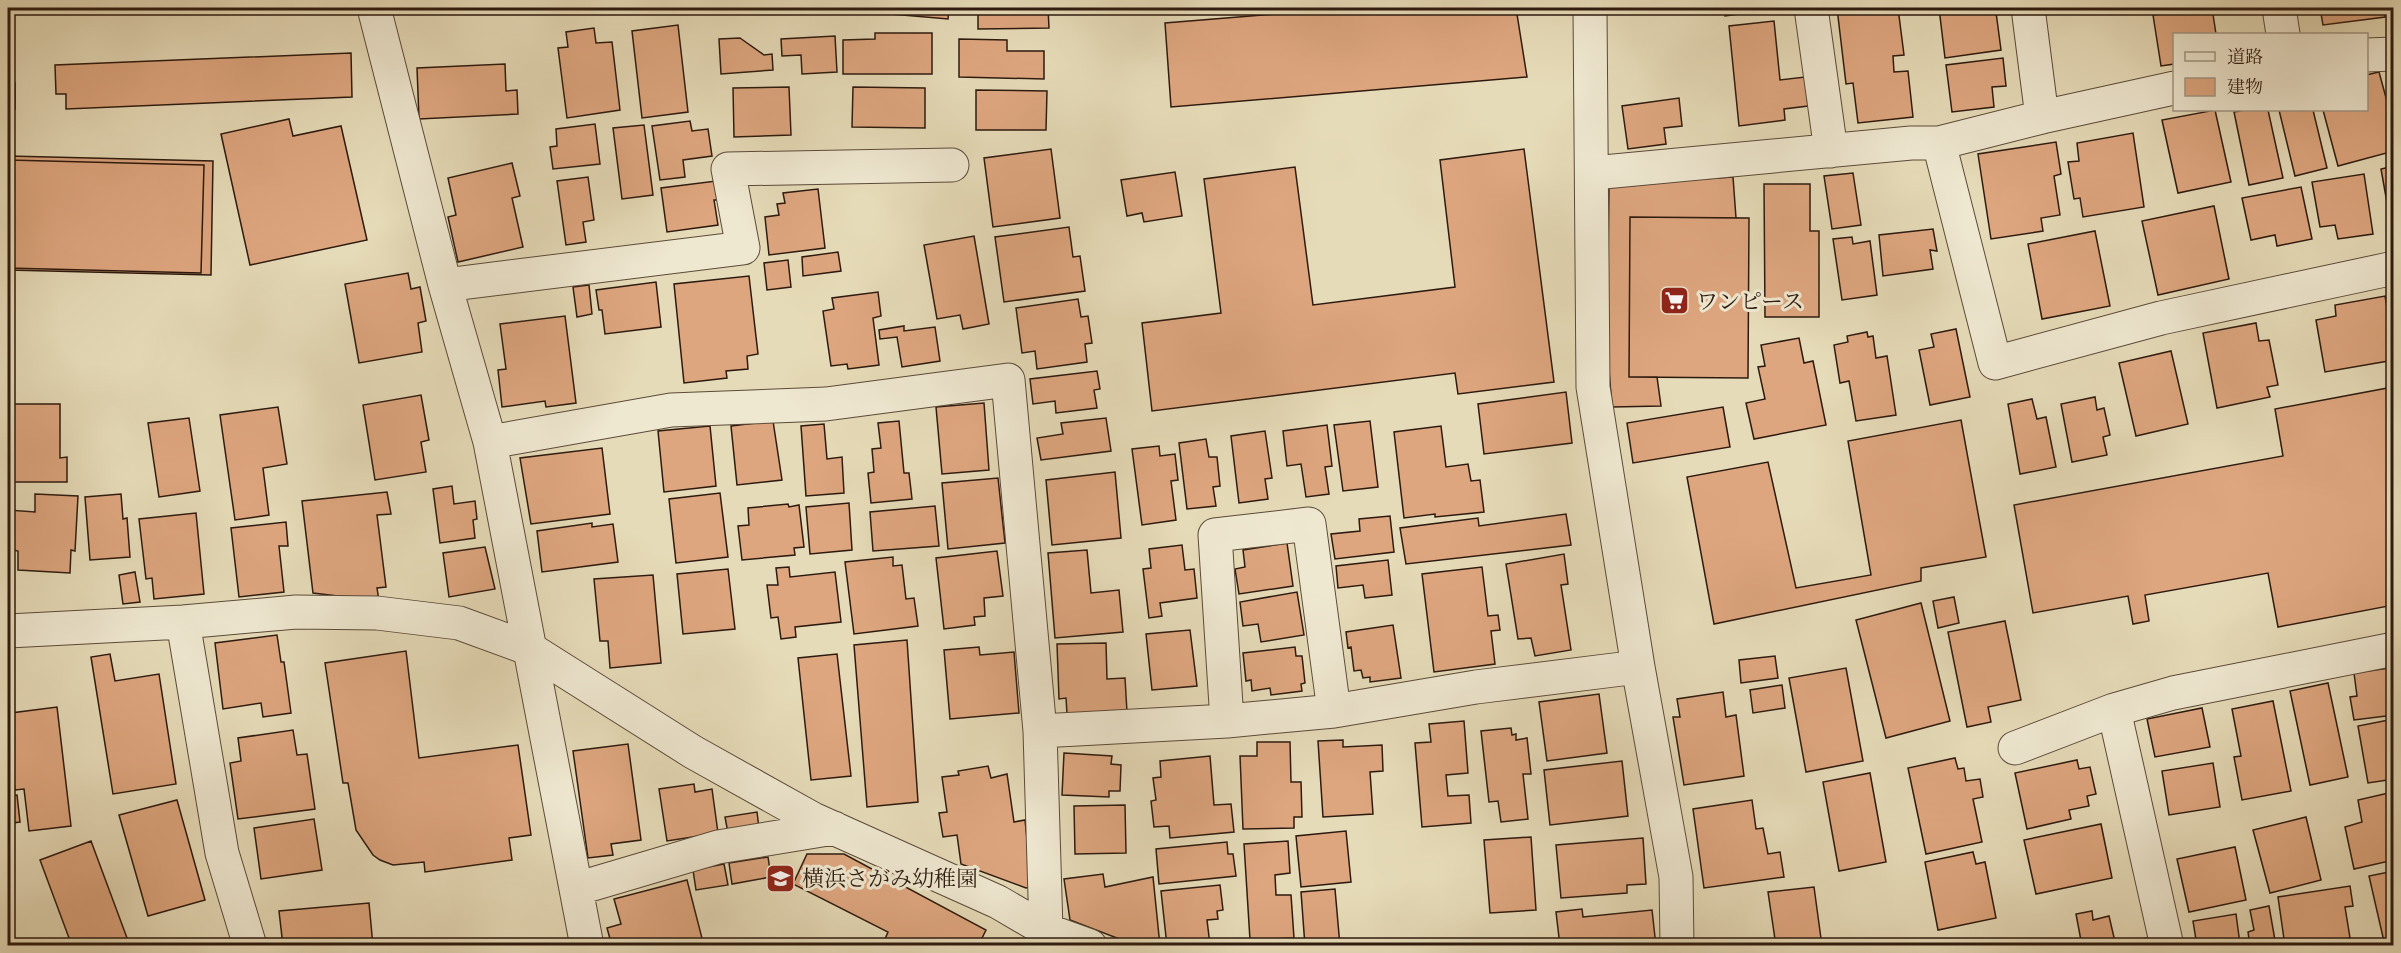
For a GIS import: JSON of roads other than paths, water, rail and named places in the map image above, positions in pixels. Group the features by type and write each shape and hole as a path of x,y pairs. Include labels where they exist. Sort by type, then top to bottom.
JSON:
{"street":[{"path":"374,8 445,285 490,442 587,945"},
{"path":"1590,8 1593,387 1638,667 1676,877 1677,945"},
{"path":"1811,8 1831,152"},
{"path":"2028,8 2042,117"},
{"path":"2279,8 2283,33"},
{"path":"2368,55 2394,54"},
{"path":"1593,173 1938,143 2042,117 2173,88"},
{"path":"1938,143 1995,363 2161,318 2394,268"},
{"path":"445,285 743,248 728,169 952,165"},
{"path":"490,442 671,410 825,404 1008,380 1040,731 1046,930"},
{"path":"1227,721 1215,535 1309,524 1334,711"},
{"path":"8,631 183,622 296,612 377,613 459,623 530,649 693,752 834,828 998,902 1046,930 1090,945"},
{"path":"183,622 222,853 250,945"},
{"path":"2015,748 2114,710 2173,693 2394,649"},
{"path":"1040,731 1227,721 1334,711 1476,687 1638,667"},
{"path":"2114,710 2167,945"},
{"path":"576,890 718,847 834,828"}],"place":[{"name":"ワンピース","path":"1675,301"},
{"name":"横浜さがみ幼稚園","path":"781,878"}]}
